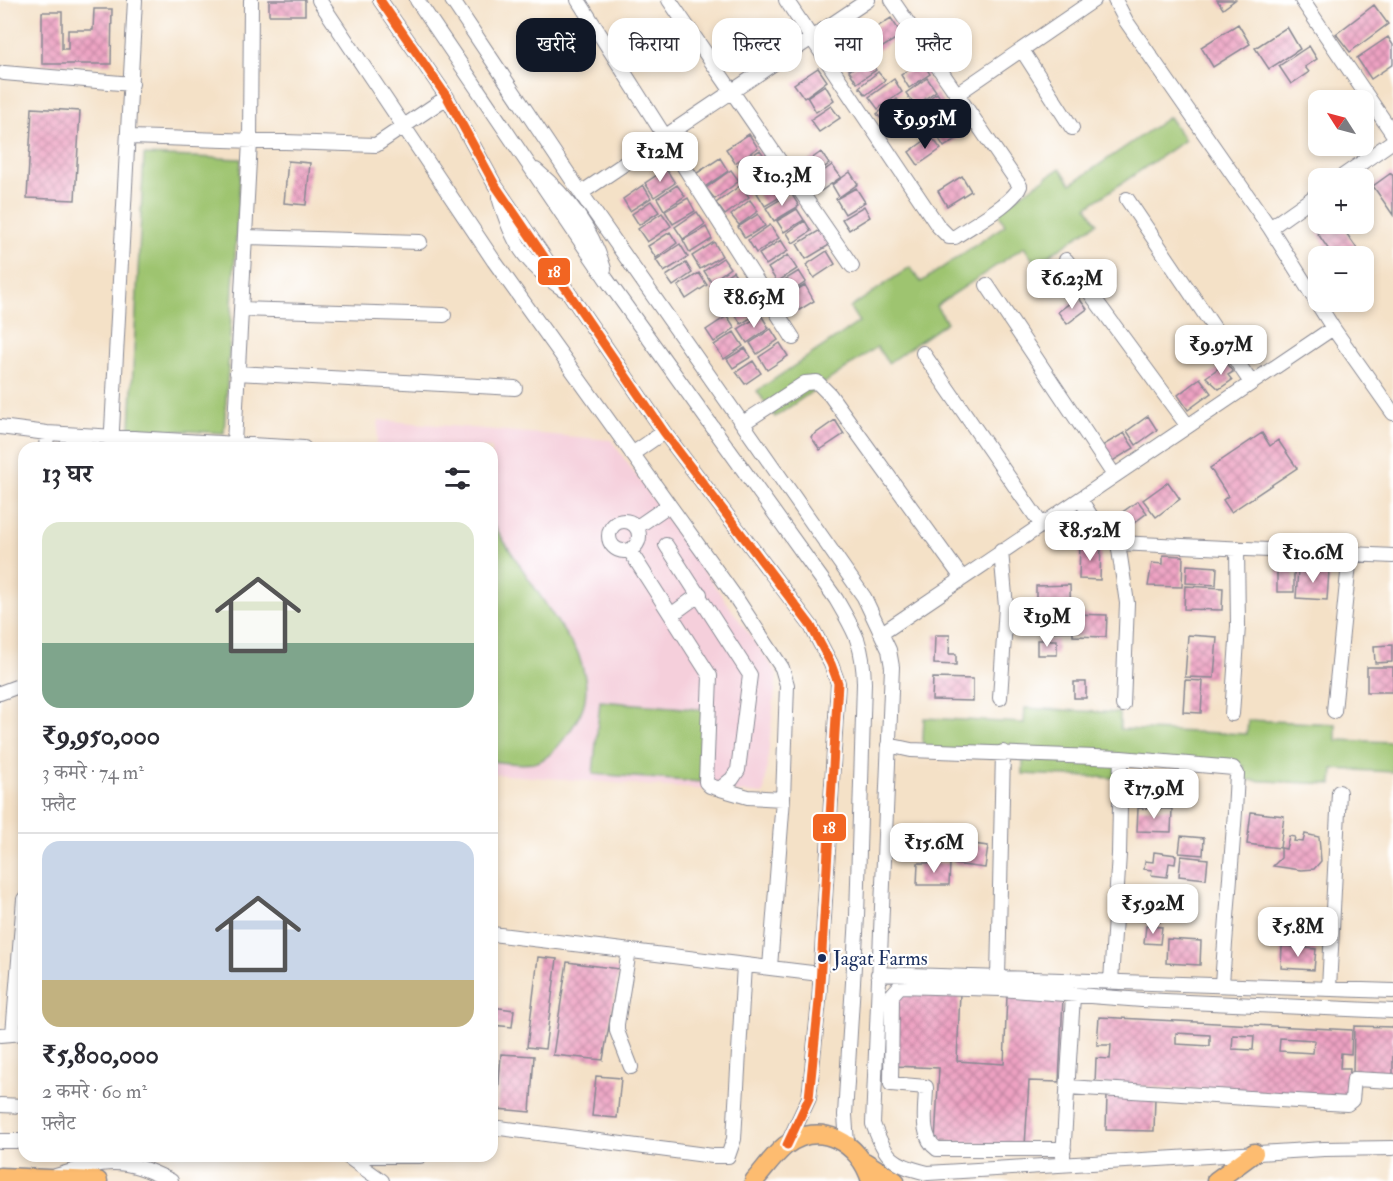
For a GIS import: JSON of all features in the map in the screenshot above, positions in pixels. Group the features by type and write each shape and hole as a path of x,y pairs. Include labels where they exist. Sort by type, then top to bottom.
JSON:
{"main road":[{"path":"754,1181 766,1173 787,1145 801,1138 817,1135 833,1137 847,1144 865,1162 895,1181"},
{"path":"1215,1181 1254,1153"},
{"path":"865,1162 871,1181"},
{"path":"0,1177 98,1181"}],"street":[{"path":"0,427 112,442 130,137 135,0"},
{"path":"234,442 250,141 250,0"},
{"path":"319,0 494,261 669,505 782,668 787,685 783,799 771,967"},
{"path":"380,0 447,97 495,185 509,233 536,271 569,294 664,432 811,626 831,664 838,683 820,974 809,1098 787,1145"},
{"path":"417,0 607,280 836,598 858,636 863,654 864,683 857,916 845,1115 847,1144"},
{"path":"452,0 580,193 864,597 889,650 892,667 873,1124 882,1149 890,1159 906,1168 928,1173 1254,1153 1393,1148"},
{"path":"578,0 663,138 793,338"},
{"path":"669,0 852,266"},
{"path":"786,0 938,226 949,237 955,237 1006,202 1018,192 1020,186 892,0"},
{"path":"580,193 731,89 868,0"},
{"path":"957,94 1094,0"},
{"path":"1114,0 1126,21 1270,228 1333,328 1390,403"},
{"path":"1302,0 1393,134"},
{"path":"1022,50 1072,128"},
{"path":"4,73 132,84"},
{"path":"130,137 376,145 447,97"},
{"path":"1354,168 1393,141"},
{"path":"1128,199 1250,381"},
{"path":"1270,228 1308,201"},
{"path":"245,237 420,242"},
{"path":"1066,260 1187,425"},
{"path":"987,285 1113,475"},
{"path":"241,309 444,315"},
{"path":"882,633 1250,381 1333,328"},
{"path":"923,353 1041,525"},
{"path":"237,373 515,388"},
{"path":"742,423 805,383 817,382 836,404 963,578"},
{"path":"632,454 664,432"},
{"path":"46,442 47,433"},
{"path":"1080,499 1111,541 1118,543 1393,556"},
{"path":"637,527 669,505"},
{"path":"630,522 637,527 638,542 630,550 616,549 610,543 609,532 615,523 630,522"},
{"path":"1118,543 1127,603 1123,705"},
{"path":"666,544 750,675 738,770 732,779 720,789"},
{"path":"1232,714 1238,626 1237,548"},
{"path":"630,550 710,676 706,782 720,789 751,798 783,799"},
{"path":"1000,698 1006,607 1002,551"},
{"path":"1334,711 1350,554"},
{"path":"671,615 700,594"},
{"path":"0,693 18,686"},
{"path":"888,745 910,750 1121,758 1229,767 1235,771 1235,812 1222,983"},
{"path":"998,978 1003,752"},
{"path":"1111,981 1119,854 1121,758"},
{"path":"1329,988 1339,792"},
{"path":"857,916 880,914"},
{"path":"498,935 820,974"},
{"path":"629,951 617,1031 631,1067"},
{"path":"498,1128 713,1156 728,1156 734,1139 744,965"},
{"path":"12,1034 18,966"},
{"path":"878,974 1222,983 1393,991"},
{"path":"1064,1149 937,1149 928,1143 925,1133 926,1087 891,1084 892,995 900,986 910,984 1073,996 1393,1011"},
{"path":"1063,1165 1073,996"},
{"path":"1067,1087 1347,1104 1352,1100 1354,1079 1393,1081"},
{"path":"0,1105 18,1106"},
{"path":"0,1141 18,1141"},
{"path":"355,1162 382,1181"},
{"path":"49,1179 98,1163 140,1165 171,1181"}],"shaded area":[{"path":"379,420 611,440 777,673 764,794 498,774 498,442 377,442"}],"green space":[{"path":"1169,117 1185,140 1087,207 1097,223 1036,264 1024,247 936,306 947,322 888,363 877,347 775,417 757,391 859,322 850,308 910,267 921,282 1005,225 997,211 1060,168 1071,184"},
{"path":"144,155 241,159 224,433 130,428"},
{"path":"498,532 578,653 586,687 583,707 566,737 542,760 518,764 498,762"},
{"path":"600,701 707,710 701,782 593,774"},
{"path":"1025,708 1120,713 1120,729 1247,734 1248,720 1336,724 1336,740 1393,742 1393,772 1333,769 1332,784 1244,780 1244,766 1116,761 1115,778 1023,774 1023,759 922,754 924,718 1024,723"}],"building":[{"path":"269,0 305,0 305,15 269,15"},
{"path":"1217,0 1235,0 1223,9"},
{"path":"1374,5 1388,24 1350,52 1336,34"},
{"path":"94,9 112,9 111,64 42,64 42,12 62,12 62,49 68,49 68,30 93,30"},
{"path":"891,18 895,24 895,39 883,47 883,23"},
{"path":"1238,24 1250,44 1213,67 1201,47"},
{"path":"1287,27 1300,49 1269,69 1255,48"},
{"path":"1388,37 1393,45 1393,64 1371,79 1357,58"},
{"path":"1309,46 1317,59 1305,67 1309,72 1291,84 1279,66"},
{"path":"814,71 821,72 827,81 804,98 794,84"},
{"path":"850,72 873,72 857,83"},
{"path":"878,72 885,80 866,95 859,87"},
{"path":"906,72 929,72 930,74 909,88 901,75"},
{"path":"927,78 936,91 915,106 906,93"},
{"path":"894,79 902,92 878,109 869,97"},
{"path":"825,85 834,100 816,112 807,97"},
{"path":"937,93 944,104 922,119 915,108"},
{"path":"897,99 906,112 887,126 877,114"},
{"path":"949,104 958,117 936,133 927,120"},
{"path":"831,106 840,118 819,132 810,120"},
{"path":"32,108 80,111 75,200 27,198"},
{"path":"956,121 964,134 944,147 936,134"},
{"path":"749,134 758,148 735,163 726,149"},
{"path":"931,136 941,149 918,165 909,152"},
{"path":"760,150 769,163 746,179 737,165"},
{"path":"821,152 829,164 811,176 803,165"},
{"path":"720,158 728,171 703,188 694,175"},
{"path":"288,161 310,163 306,205 284,203"},
{"path":"770,165 778,177 754,192 747,181"},
{"path":"832,165 841,177 821,191 812,179"},
{"path":"666,169 675,183 654,197 645,183"},
{"path":"731,170 739,181 715,199 706,188"},
{"path":"850,172 858,184 839,197 832,185"},
{"path":"1391,173 1393,176 1393,215 1374,187"},
{"path":"962,176 971,191 947,206 938,191"},
{"path":"779,180 787,193 765,206 757,193"},
{"path":"643,185 651,198 630,211 623,199"},
{"path":"677,185 685,196 664,210 657,198"},
{"path":"741,185 749,197 725,215 716,203"},
{"path":"856,188 865,202 845,214 836,199"},
{"path":"791,193 799,206 774,221 766,208"},
{"path":"688,198 695,211 673,224 665,211"},
{"path":"750,200 758,211 739,225 731,215"},
{"path":"651,201 659,212 639,225 632,214"},
{"path":"864,206 870,217 849,230 842,219"},
{"path":"797,209 804,220 784,232 777,221"},
{"path":"697,212 705,224 683,239 675,227"},
{"path":"662,213 671,226 647,242 638,229"},
{"path":"758,214 765,226 745,238 738,227"},
{"path":"805,221 811,231 793,243 787,233"},
{"path":"770,225 779,238 756,253 748,240"},
{"path":"706,227 712,239 690,253 683,240"},
{"path":"822,229 831,244 806,259 797,244"},
{"path":"670,232 677,243 656,258 648,246"},
{"path":"1318,234 1347,234 1355,246 1326,246"},
{"path":"781,240 788,251 766,265 759,254"},
{"path":"714,242 722,256 700,269 692,256"},
{"path":"680,244 688,257 664,272 656,260"},
{"path":"827,251 835,264 814,278 806,265"},
{"path":"788,255 797,269 777,282 768,268"},
{"path":"723,258 730,268 711,282 704,271"},
{"path":"686,263 692,273 673,286 666,276"},
{"path":"733,271 742,285 719,300 710,286"},
{"path":"799,271 806,282 785,296 778,284"},
{"path":"699,273 707,285 686,299 678,286"},
{"path":"805,285 814,301 793,314 783,298"},
{"path":"742,287 749,297 727,313 720,302"},
{"path":"1078,297 1087,309 1067,324 1058,312"},
{"path":"754,298 762,311 741,324 733,311"},
{"path":"761,315 769,328 747,343 738,329"},
{"path":"727,316 735,328 714,342 706,330"},
{"path":"771,329 778,340 757,354 750,343"},
{"path":"734,332 743,346 724,359 714,345"},
{"path":"780,343 788,356 767,370 759,357"},
{"path":"745,348 751,357 733,368 727,359"},
{"path":"753,361 761,373 745,384 736,372"},
{"path":"1226,363 1233,372 1228,375 1232,380 1219,389 1206,377"},
{"path":"1200,378 1211,393 1188,410 1178,395"},
{"path":"1148,416 1157,430 1136,445 1127,431"},
{"path":"835,420 844,434 820,450 811,437"},
{"path":"1124,433 1134,448 1111,462 1102,446"},
{"path":"1262,433 1270,446 1278,440 1297,468 1231,512 1223,500 1228,496 1210,468"},
{"path":"1168,482 1180,499 1156,517 1143,500"},
{"path":"1138,501 1147,513 1127,528 1117,516"},
{"path":"1080,543 1101,544 1100,580 1079,579"},
{"path":"1163,555 1183,556 1182,587 1148,586 1152,563 1163,564"},
{"path":"1277,564 1294,564 1294,592 1277,592"},
{"path":"1187,565 1217,567 1216,585 1186,583"},
{"path":"1298,569 1329,571 1327,600 1296,598"},
{"path":"1070,585 1071,631 1036,632 1036,586"},
{"path":"1185,586 1223,588 1222,610 1184,609"},
{"path":"1073,614 1107,615 1106,637 1073,636"},
{"path":"935,635 950,635 949,654 956,654 956,665 934,664"},
{"path":"1188,635 1217,637 1214,678 1185,677"},
{"path":"1037,640 1057,640 1057,655 1037,655"},
{"path":"1392,645 1392,662 1375,663 1374,646"},
{"path":"1367,667 1393,667 1393,692 1367,692"},
{"path":"933,678 973,679 973,701 932,700"},
{"path":"1185,680 1203,681 1201,713 1183,712"},
{"path":"1074,682 1086,682 1086,698 1074,698"},
{"path":"1138,808 1172,809 1171,832 1137,831"},
{"path":"1251,812 1284,816 1280,848 1247,844"},
{"path":"1305,834 1319,837 1321,861 1314,869 1301,870 1273,866 1281,858 1281,848 1286,849 1289,836 1295,837 1294,841 1303,842"},
{"path":"1181,836 1204,838 1203,855 1179,853"},
{"path":"957,842 988,846 985,868 954,864"},
{"path":"1154,852 1176,855 1175,864 1169,863 1167,877 1151,875 1152,870 1144,869 1145,861 1153,862"},
{"path":"1181,856 1208,859 1206,879 1179,876"},
{"path":"918,863 950,863 949,885 917,885"},
{"path":"1132,899 1161,901 1160,922 1131,920"},
{"path":"1146,926 1162,927 1160,944 1144,943"},
{"path":"1167,939 1201,941 1200,965 1166,963"},
{"path":"1282,946 1316,949 1314,970 1281,968"},
{"path":"538,957 557,959 545,1049 527,1047"},
{"path":"567,962 619,969 603,1060 553,1055"},
{"path":"898,990 960,993 957,1061 1004,1064 1007,996 1063,998 1059,1082 1029,1081 1025,1146 935,1141 939,1068 894,1066"},
{"path":"498,1008 514,1010 512,1027 498,1026"},
{"path":"1099,1017 1352,1030 1351,1054 1341,1053 1340,1069 1350,1069 1348,1097 1095,1084 1096,1058 1110,1059 1111,1045 1097,1045","holes":["1176,1033 1210,1035 1210,1046 1176,1044","1233,1035 1254,1036 1253,1050 1232,1049","1280,1038 1314,1040 1313,1053 1279,1051"]},
{"path":"1354,1026 1393,1027 1393,1074 1353,1073"},
{"path":"501,1054 534,1056 530,1112 498,1109"},
{"path":"596,1076 621,1078 617,1118 592,1116"},
{"path":"1107,1095 1155,1097 1154,1131 1106,1130"}],"transit line":[{"name":"18","path":"380,0 447,97 495,185 664,432 811,626 831,664 838,683 819,1001 809,1098 787,1145"}],"place":[{"name":"Jagat Farms","path":"822,958"}]}
